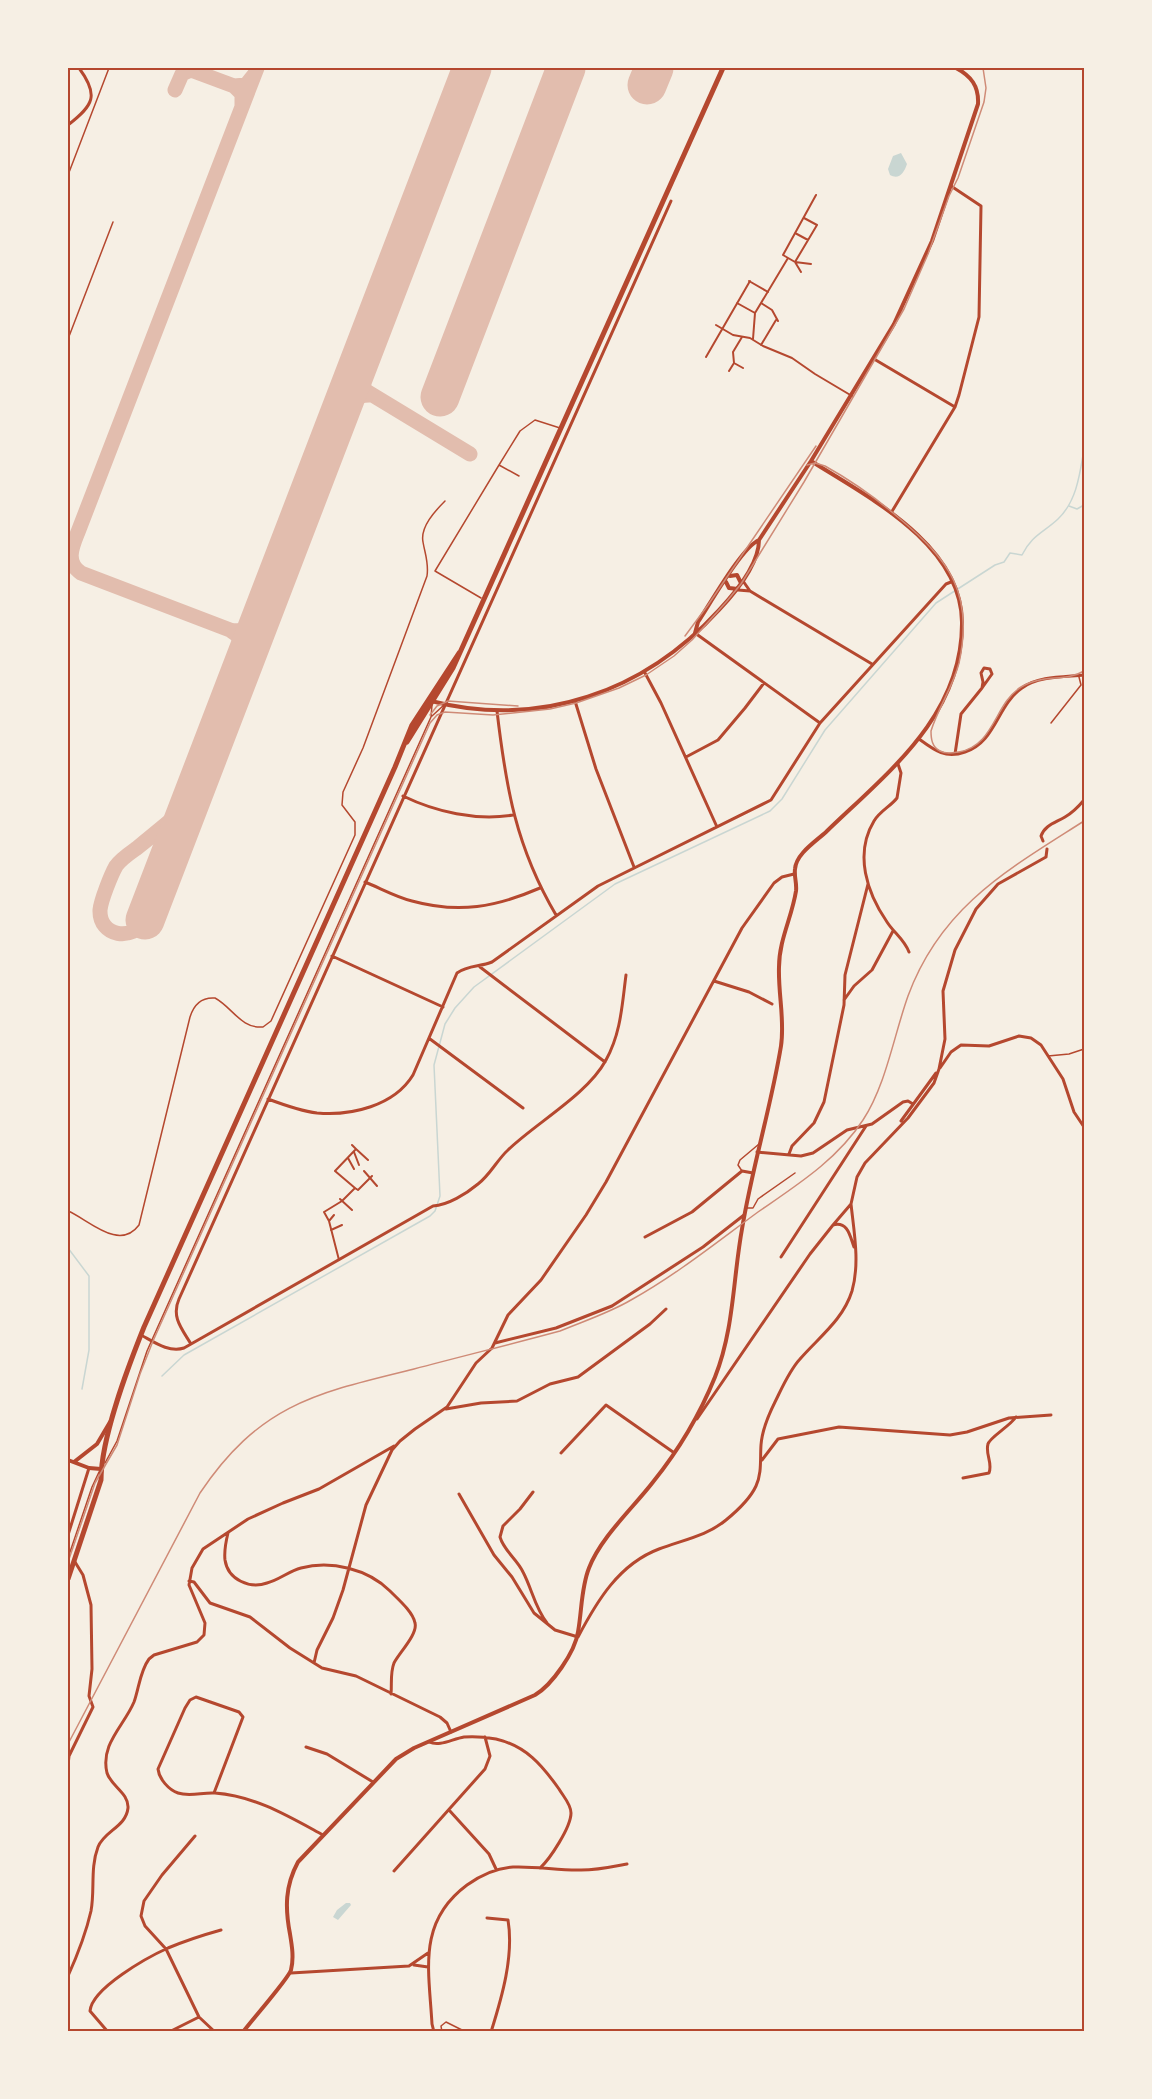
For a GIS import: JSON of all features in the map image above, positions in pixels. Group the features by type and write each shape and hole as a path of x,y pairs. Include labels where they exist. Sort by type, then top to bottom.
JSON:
{"main road":[{"path":"68,1580 71,1559 101,1480 101,1469 112,1420 141,1335 412,725 430,701 459,653 723,68"}],"street":[{"path":"68,124 84,111 91,98 91,85 79,68"},
{"path":"430,701 497,711 540,709 575,701 610,689 645,673 672,655 704,626 739,585 759,548 759,540 852,396 894,324 921,269 978,104 978,90 973,80 956,68"},
{"path":"890,513 955,407 979,317 981,206 951,186"},
{"path":"811,264 795,262 783,255 816,195"},
{"path":"191,1344 177,1320 176,1307 364,882 671,201"},
{"path":"795,262 817,225 804,218"},
{"path":"795,233 808,240"},
{"path":"753,340 755,313 788,258"},
{"path":"795,262 801,272"},
{"path":"706,357 749,281 768,292"},
{"path":"737,303 755,313"},
{"path":"761,303 772,309 777,321 761,345"},
{"path":"717,325 733,335 753,340 792,358 852,396"},
{"path":"729,371 734,363 733,352 742,337"},
{"path":"874,359 955,407"},
{"path":"734,363 742,368"},
{"path":"693,1422 720,1360 734,1296 744,1215 782,1044 779,969 781,942 796,889 794,874 797,859 898,764 919,739 940,705 956,663 962,625 956,588 934,552 890,513 811,461"},
{"path":"695,633 698,622 752,543 759,540"},
{"path":"728,578 735,575 739,585 872,664"},
{"path":"728,578 727,586 731,589 739,585"},
{"path":"268,1099 318,1113 348,1112 381,1103 402,1090 408,1083 430,1039 457,973 492,962 598,886 765,804 776,794 820,723 946,584 953,581"},
{"path":"739,585 750,591"},
{"path":"695,633 820,723"},
{"path":"955,754 961,714 982,688 992,674 987,668 983,668 981,672 982,688"},
{"path":"645,673 662,704 717,827"},
{"path":"919,739 940,753 955,754 970,750 990,734 1012,698 1021,688 1037,681 1084,675"},
{"path":"686,757 718,740 764,682"},
{"path":"575,701 596,769 634,867"},
{"path":"497,711 513,815 524,851 540,888 556,915"},
{"path":"898,764 901,773 897,798 875,819 866,841 864,866 874,902 893,931 905,943 909,952"},
{"path":"403,796 426,806 454,813 513,815"},
{"path":"1043,841 1042,831 1054,821 1064,818 1084,800"},
{"path":"243,2031 291,1974 293,1951 286,1911 287,1891 298,1862 323,1834 396,1759 414,1748 544,1689 557,1674 603,1594 616,1579 635,1562 653,1551 695,1537 725,1521 743,1504 755,1488 765,1426 790,1373 799,1360 829,1329 847,1303 853,1287 856,1252 851,1204 854,1185 869,1157 908,1118 934,1083 939,1069 946,1026 943,991 959,940 979,904 993,888 1047,855 1047,849"},
{"path":"68,1976 91,1910 93,1866 98,1846 122,1822 128,1808 125,1797 108,1776 107,1755 112,1738 131,1707 149,1659 154,1655 197,1642 205,1633 205,1623 190,1589 189,1581 190,1572 198,1554 228,1532 260,1514 319,1489 396,1446 415,1429 446,1409 476,1363 492,1348 508,1315 539,1283 595,1201 742,928 768,891 782,877 794,874"},
{"path":"364,882 411,901 465,909 514,899 540,888"},
{"path":"789,1154 792,1146 812,1125 823,1106 844,1000 845,975 868,884"},
{"path":"844,1000 854,986 872,970 893,931"},
{"path":"332,956 443,1007"},
{"path":"480,967 605,1062"},
{"path":"141,1335 175,1350 191,1344 433,1206 440,1205 480,1183 508,1150 575,1094 605,1062 616,1040 626,975"},
{"path":"714,981 749,992 772,1004"},
{"path":"897,1128 951,1052 961,1045 989,1046 1019,1036 1029,1037 1038,1042 1065,1083 1074,1112 1084,1127"},
{"path":"430,1039 523,1108"},
{"path":"757,1152 801,1156 813,1153 847,1130 877,1121 903,1102 908,1101 914,1104"},
{"path":"781,1257 866,1126"},
{"path":"352,1144 359,1165"},
{"path":"355,1150 335,1171 358,1190 371,1178"},
{"path":"355,1150 368,1160"},
{"path":"348,1158 354,1169"},
{"path":"364,1170 377,1186"},
{"path":"645,1237 692,1212 742,1171 753,1173"},
{"path":"339,1260 329,1221 324,1212 355,1188"},
{"path":"341,1200 348,1201"},
{"path":"341,1200 352,1210"},
{"path":"578,1637 583,1587 589,1567 599,1549 656,1478 817,1245 851,1204"},
{"path":"329,1221 334,1215"},
{"path":"494,1343 556,1328 612,1306 703,1247 744,1215"},
{"path":"833,1225 840,1224 847,1228 856,1252"},
{"path":"331,1230 342,1225"},
{"path":"446,1409 517,1401 550,1384 578,1377 650,1324 666,1309"},
{"path":"561,1453 606,1405 673,1452"},
{"path":"761,1461 778,1438 830,1428 869,1428 950,1435 967,1432 1006,1418 1052,1415"},
{"path":"963,1478 989,1473 991,1468 987,1446 990,1440 1011,1424 1016,1417"},
{"path":"75,1462 97,1444 105,1427 112,1420"},
{"path":"314,1664 316,1653 334,1615 368,1501 396,1446"},
{"path":"68,1460 89,1468 101,1469"},
{"path":"68,1532 89,1468"},
{"path":"533,1492 503,1526 500,1537 510,1555 523,1570 542,1616 550,1627"},
{"path":"459,1494 494,1555 512,1577 534,1613 550,1627 578,1637"},
{"path":"228,1532 226,1564 236,1578 249,1585 269,1582 300,1568 328,1566 364,1573 386,1587 415,1622 414,1632 393,1665 391,1694"},
{"path":"68,1765 69,1756 93,1707 89,1696 92,1669 91,1605 82,1575 71,1559"},
{"path":"189,1581 194,1582 210,1603 250,1617 314,1664 326,1670 356,1676 442,1718 451,1732"},
{"path":"214,1793 243,1717 239,1712 196,1697 190,1700 185,1708 158,1773 169,1787 179,1793 214,1793 270,1807 323,1834"},
{"path":"429,1742 436,1745 461,1738 485,1737 511,1744 532,1756 543,1766 570,1807 571,1816 548,1860 540,1868"},
{"path":"394,1871 486,1766 490,1756 485,1737"},
{"path":"306,1747 327,1754 373,1782"},
{"path":"449,1810 489,1854 496,1869"},
{"path":"195,1836 162,1875 146,1898 141,1910 145,1926 166,1949 199,2018 215,2031"},
{"path":"434,2031 428,1953 433,1926 442,1910 460,1890 496,1869 514,1867 597,1870 627,1864"},
{"path":"487,1918 508,1920 510,1936 499,2008 490,2031"},
{"path":"108,2031 91,2013 90,2008 93,2002 120,1976 166,1949 221,1930"},
{"path":"412,1965 428,1953"},
{"path":"291,1974 412,1965 428,1967"},
{"path":"169,2031 192,2019 199,2018"}],"lane":[{"path":"68,175 109,68"},
{"path":"68,339 113,222"},
{"path":"483,599 435,571 520,431 535,420 561,429"},
{"path":"499,465 519,476"},
{"path":"68,1211 95,1227 117,1235 129,1233 139,1225 190,1017 196,1004 215,998 249,1025 263,1027 272,1021 355,835 355,822 342,805 343,792 360,754 427,576 428,562 423,531 445,501"},
{"path":"1051,723 1081,685 1078,676"},
{"path":"68,683 68,699"},
{"path":"430,701 431,717"},
{"path":"101,1469 114,1448 152,1341 431,717 444,704"},
{"path":"1047,1056 1084,1049"},
{"path":"742,1171 738,1165 739,1161 759,1143"},
{"path":"746,1208 753,1208 758,1199 795,1173"},
{"path":"442,2031 441,2026 446,2022 466,2031"}],"shaded area":[{"path":"901,153 907,164 904,170 896,177 890,175 888,169 893,156"},
{"path":"346,1903 351,1905 338,1920 333,1917 337,1910"}],"waterway":[{"path":"162,1376 184,1355 430,1216 435,1211 440,1196 434,1065 445,1024 455,1008 474,987 615,884 770,811 782,799 825,730 936,603 995,565 1004,562 1010,553 1022,555 1034,539 1058,519 1074,495 1084,449"},
{"path":"1069,506 1077,509 1084,505"},
{"path":"68,1248 89,1276 89,1350 82,1389"}],"taxiway":[{"path":"188,68 234,86"},
{"path":"257,68 76,538 71,559 81,573 230,630 250,628 263,613"},
{"path":"175,90 182,74 191,70"},
{"path":"242,106 242,94 234,86 246,85 254,75"},
{"path":"359,361 359,377 366,391 470,454"},
{"path":"338,417 352,400 360,396 372,395"},
{"path":"230,630 243,643 243,662"},
{"path":"145,920 133,932 125,934 111,931 101,919 100,910 106,888 120,861 184,809 191,799"}],"runway":[{"path":"145,920 472,68"},
{"path":"440,397 566,68"},
{"path":"647,85 654,68"}],"tram line":[{"path":"68,1562 95,1483 117,1445 153,1341 430,723 437,715 445,712 493,715 550,709 576,703 619,688 646,675 674,656 692,640 727,601 741,584 804,482 904,309 958,178 984,102 986,88 983,68"},
{"path":"685,636 816,446"},
{"path":"807,465 815,463 825,466 882,504 932,549 954,581 963,617 963,639 956,672 931,731 932,742 937,749 947,753 971,748 987,733 1005,703 1021,687 1029,683 1084,671"},
{"path":"430,715 437,706 448,701 518,706"}],"railway":[{"path":"68,1744 200,1493 222,1463 245,1439 268,1421 319,1395 560,1331 614,1309 680,1269 802,1182 829,1160 853,1134 871,1106 884,1076 908,996 922,965 939,937 980,893 1004,874 1084,821"}]}
